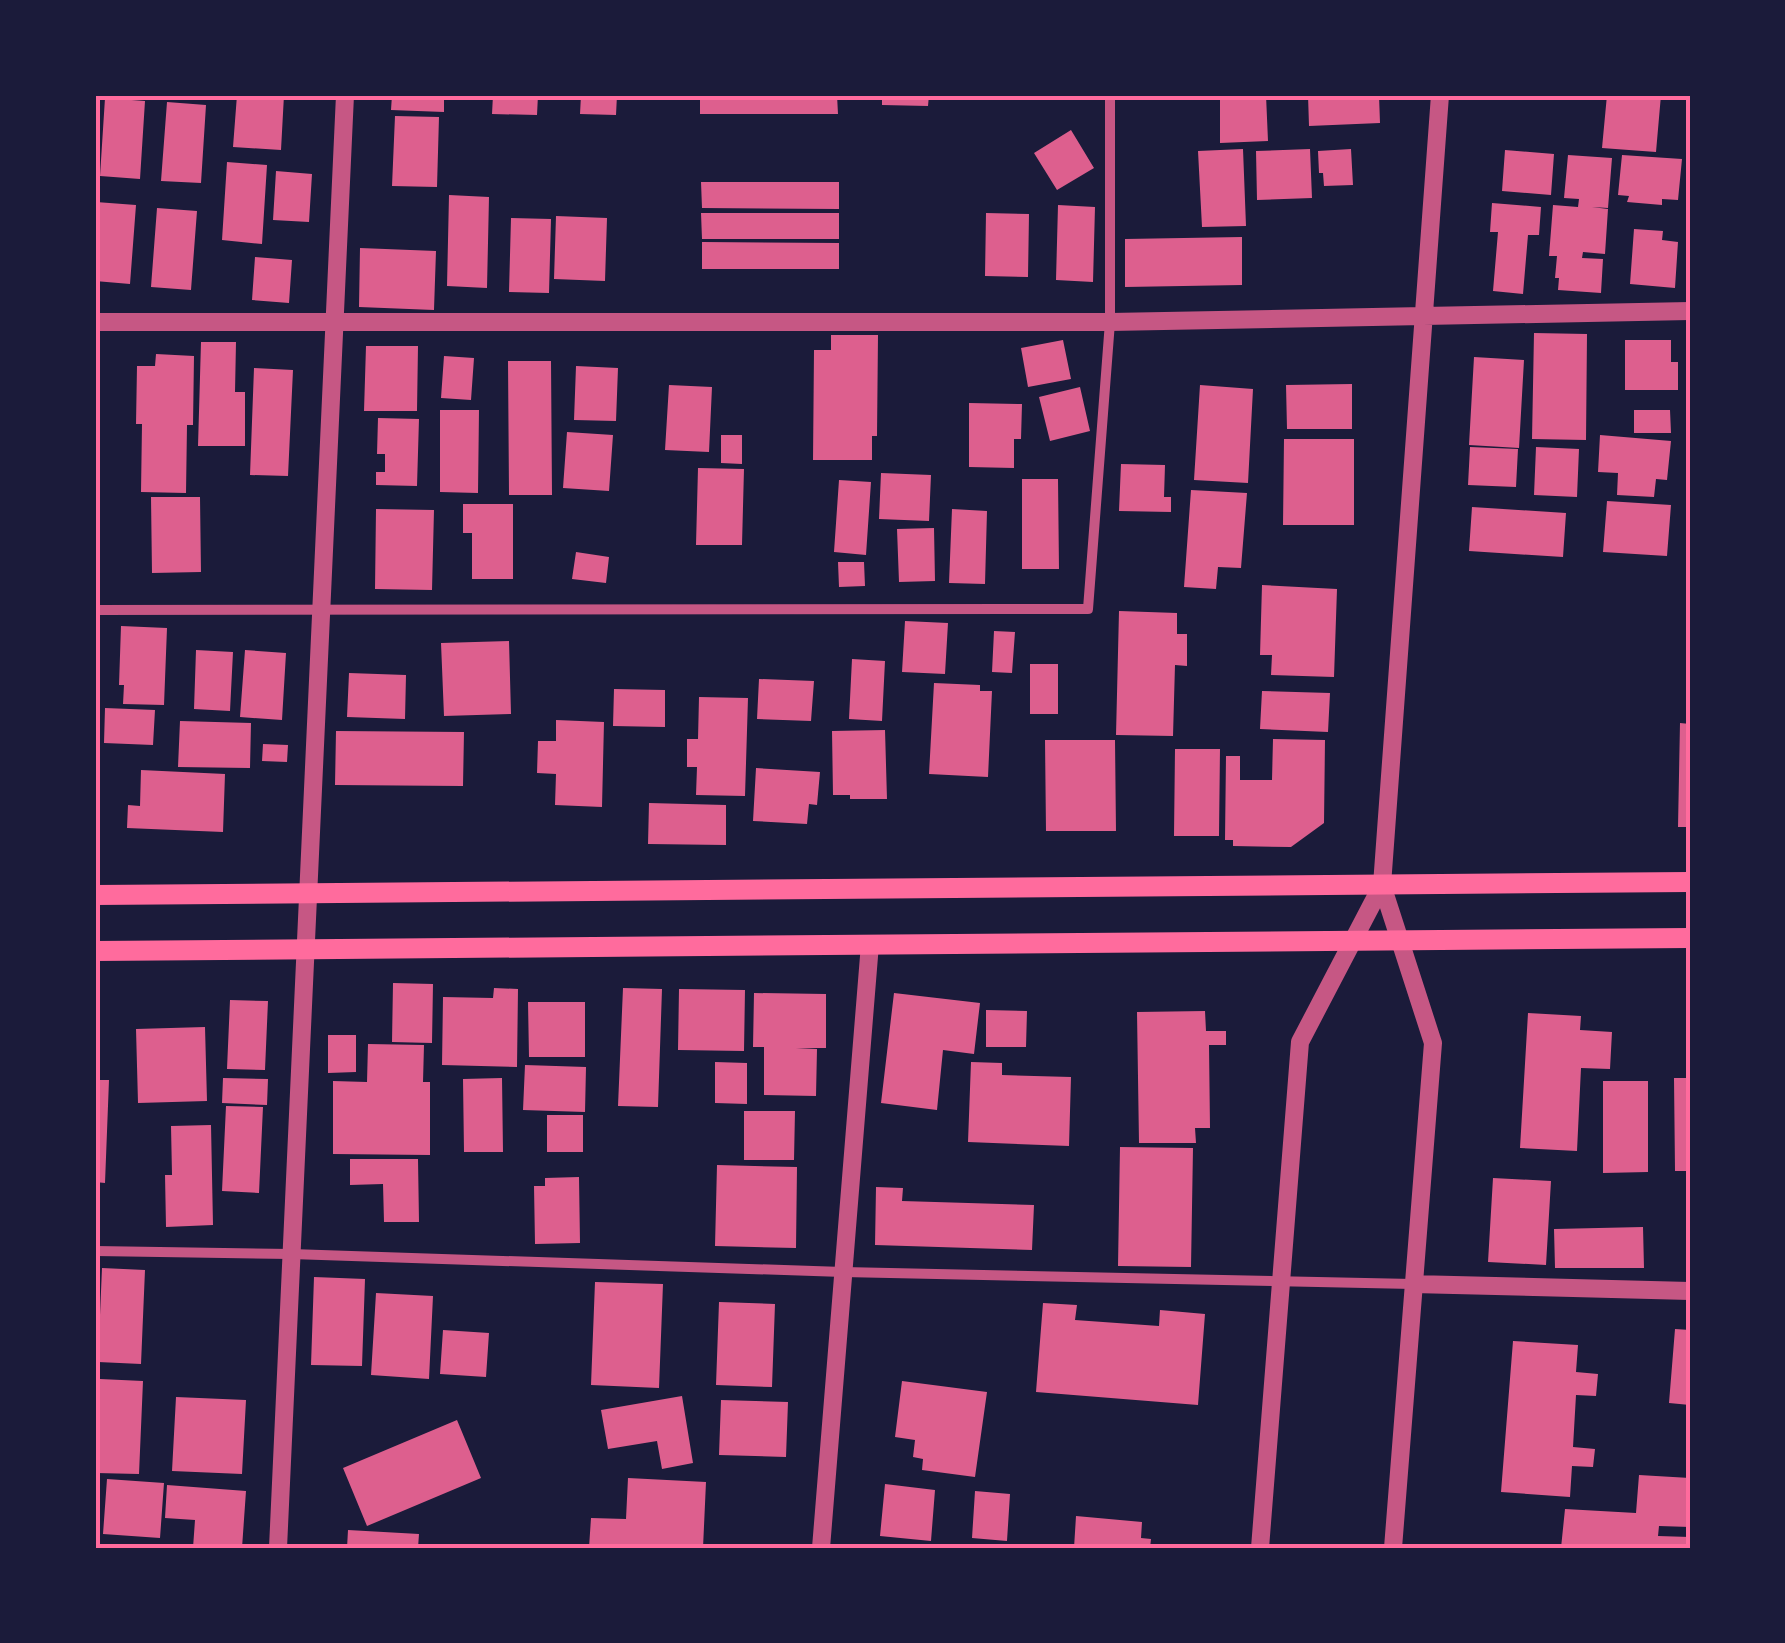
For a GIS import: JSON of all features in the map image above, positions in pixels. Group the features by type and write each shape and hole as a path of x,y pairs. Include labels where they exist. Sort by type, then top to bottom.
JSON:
{"main road":[{"path":"95,896 1690,882"},
{"path":"95,950 1690,938"}],"street":[{"path":"278,1548 346,95"},
{"path":"95,610 1088,609 1110,322 1110,95"},
{"path":"1393,1548 1434,1043 1382,884 1440,95"},
{"path":"95,322 1110,322 1690,312"},
{"path":"1260,1548 1300,1042 1382,884"},
{"path":"821,1548 870,944"},
{"path":"95,1251 1690,1291"}],"building":[{"path":"237,95 284,95 281,150 233,147"},
{"path":"392,95 444,95 444,112 391,110"},
{"path":"493,95 538,95 537,115 492,114"},
{"path":"581,95 617,95 616,115 580,114"},
{"path":"700,95 837,95 838,114 700,114"},
{"path":"882,95 929,95 928,106 882,105"},
{"path":"1220,95 1266,95 1268,141 1220,143"},
{"path":"1308,95 1379,95 1380,123 1309,126"},
{"path":"1607,95 1661,95 1656,152 1602,148"},
{"path":"105,98 145,101 140,179 100,176"},
{"path":"167,102 206,105 201,183 161,181"},
{"path":"395,116 439,117 437,187 392,186"},
{"path":"1071,130 1094,168 1057,190 1034,153"},
{"path":"1243,149 1246,226 1202,227 1198,151"},
{"path":"1310,149 1312,198 1257,200 1256,151"},
{"path":"1351,149 1353,185 1324,186 1318,151"},
{"path":"1505,150 1554,154 1551,195 1502,191"},
{"path":"1568,155 1612,158 1608,208 1592,207 1608,209 1605,254 1583,252 1582,258 1603,259 1601,293 1558,290 1557,256 1549,256 1553,205 1578,207 1579,199 1564,198"},
{"path":"1622,155 1682,159 1678,200 1662,199 1662,205 1627,202 1629,196 1618,195"},
{"path":"227,162 267,165 262,244 222,240"},
{"path":"276,171 312,174 309,222 273,220"},
{"path":"701,182 839,182 839,209 702,208"},
{"path":"449,195 489,197 487,288 447,286"},
{"path":"96,202 136,205 130,284 95,281"},
{"path":"1492,203 1541,207 1539,235 1528,235 1523,294 1493,291 1498,232 1490,232"},
{"path":"1058,205 1095,207 1093,282 1056,280"},
{"path":"157,208 197,211 191,290 151,287"},
{"path":"701,213 839,213 839,239 702,239"},
{"path":"986,213 1029,214 1028,277 985,276"},
{"path":"556,216 607,218 605,281 554,279"},
{"path":"511,218 551,219 549,293 509,292"},
{"path":"1634,229 1663,231 1662,240 1678,242 1675,288 1630,284"},
{"path":"1242,237 1242,285 1125,287 1125,239"},
{"path":"702,242 839,243 839,269 702,269"},
{"path":"360,248 436,251 434,310 359,307"},
{"path":"255,257 292,260 289,303 252,300"},
{"path":"1534,333 1587,334 1586,440 1532,439"},
{"path":"831,335 878,335 877,436 872,436 872,460 813,460 814,350 831,350"},
{"path":"1063,340 1071,379 1028,387 1021,348"},
{"path":"1625,340 1671,340 1671,362 1678,362 1678,390 1625,390"},
{"path":"201,342 236,342 235,392 245,392 245,446 198,446"},
{"path":"366,346 418,346 417,411 364,411"},
{"path":"156,354 194,356 193,425 187,425 186,493 141,492 142,424 136,424 137,366 155,366"},
{"path":"444,356 474,358 471,400 441,398"},
{"path":"1474,357 1524,360 1519,448 1469,445"},
{"path":"508,361 551,361 552,495 509,495"},
{"path":"576,366 618,368 616,421 574,420"},
{"path":"254,368 293,370 288,476 250,475"},
{"path":"1352,384 1352,429 1287,429 1286,385"},
{"path":"669,385 712,387 709,452 665,450"},
{"path":"1200,385 1253,389 1248,483 1194,480"},
{"path":"1080,387 1090,431 1050,441 1039,397"},
{"path":"969,403 1022,404 1021,439 1014,439 1014,468 969,467"},
{"path":"440,410 479,410 478,493 440,492"},
{"path":"1634,410 1670,410 1671,433 1634,433"},
{"path":"378,418 419,419 417,486 376,485 376,472 385,472 385,454 377,454"},
{"path":"567,432 613,435 609,491 563,488"},
{"path":"721,435 742,435 742,464 721,463"},
{"path":"1600,435 1671,441 1667,480 1656,479 1654,497 1617,495 1618,473 1598,472"},
{"path":"1284,439 1354,439 1354,525 1283,525"},
{"path":"1470,447 1518,449 1516,487 1468,485"},
{"path":"1536,447 1579,449 1577,497 1534,495"},
{"path":"1121,464 1165,465 1164,497 1171,497 1171,512 1119,511"},
{"path":"698,468 744,469 742,545 696,545"},
{"path":"881,473 931,475 929,521 879,519"},
{"path":"1022,479 1058,479 1059,569 1022,569"},
{"path":"839,480 871,482 866,555 834,552"},
{"path":"1191,490 1247,493 1241,568 1218,567 1216,589 1184,587"},
{"path":"151,497 200,497 201,572 152,573"},
{"path":"1607,501 1671,505 1667,556 1603,552"},
{"path":"463,504 513,504 513,579 472,579 472,533 463,533"},
{"path":"1472,507 1566,513 1563,557 1469,551"},
{"path":"376,509 434,510 432,590 375,589"},
{"path":"952,509 987,511 985,584 949,583"},
{"path":"934,528 935,581 899,582 897,529"},
{"path":"576,552 609,557 606,583 572,579"},
{"path":"838,562 864,562 865,586 839,587"},
{"path":"1262,585 1337,589 1334,677 1271,675 1272,655 1260,655"},
{"path":"1119,611 1177,613 1177,634 1187,634 1187,666 1175,665 1173,736 1116,735"},
{"path":"905,621 948,623 945,674 902,672"},
{"path":"121,626 167,628 164,705 123,704 124,685 119,685"},
{"path":"994,631 1015,632 1012,673 992,672"},
{"path":"509,641 511,714 444,716 441,643"},
{"path":"196,650 233,652 230,711 194,709"},
{"path":"245,650 286,653 282,720 240,717"},
{"path":"852,659 885,661 882,721 849,719"},
{"path":"1030,664 1058,664 1058,714 1030,714"},
{"path":"349,673 406,675 405,719 347,717"},
{"path":"759,679 814,681 811,721 757,719"},
{"path":"934,683 980,685 980,691 992,691 988,777 929,774"},
{"path":"614,689 665,690 665,727 613,726"},
{"path":"1262,691 1330,693 1328,732 1260,729"},
{"path":"699,697 748,698 745,796 696,795 697,767 687,767 687,739 698,739"},
{"path":"105,708 155,710 153,745 104,743"},
{"path":"556,720 604,722 602,807 555,805 556,774 537,773 538,741 556,741"},
{"path":"180,721 251,723 250,768 178,767"},
{"path":"1680,723 1690,724 1690,827 1678,827"},
{"path":"885,730 887,799 833,795 832,731"},
{"path":"336,731 464,732 463,786 335,785"},
{"path":"1273,739 1325,740 1324,823 1291,847 1233,846 1233,840 1225,840 1226,756 1240,756 1240,780 1272,780"},
{"path":"1045,740 1115,740 1116,831 1046,831"},
{"path":"263,744 288,745 287,762 262,761"},
{"path":"1175,749 1220,749 1219,836 1174,836"},
{"path":"756,768 820,772 817,805 809,804 807,824 753,821"},
{"path":"141,770 225,774 223,832 127,828 128,805 140,806"},
{"path":"649,803 726,805 726,845 648,844"},
{"path":"393,983 433,984 432,1043 392,1042"},
{"path":"494,988 518,989 517,1067 442,1065 443,997 493,998"},
{"path":"623,988 662,989 658,1107 618,1106"},
{"path":"679,989 745,990 744,1051 678,1050"},
{"path":"754,993 826,994 826,1048 796,1048 817,1049 816,1096 764,1095 764,1047 753,1047"},
{"path":"894,993 980,1003 974,1054 943,1050 937,1110 881,1103"},
{"path":"230,1000 268,1001 265,1070 227,1069"},
{"path":"528,1002 585,1002 585,1057 529,1057"},
{"path":"986,1010 1027,1011 1026,1047 986,1047"},
{"path":"1205,1011 1206,1031 1226,1031 1226,1045 1209,1045 1210,1128 1195,1128 1196,1143 1139,1143 1137,1012"},
{"path":"1528,1013 1581,1016 1580,1030 1612,1032 1610,1069 1581,1068 1577,1151 1520,1148"},
{"path":"205,1027 207,1101 138,1103 136,1029"},
{"path":"328,1035 356,1035 356,1072 328,1073"},
{"path":"368,1044 424,1045 423,1082 430,1082 430,1155 333,1154 333,1081 367,1082"},
{"path":"715,1062 747,1063 747,1104 715,1103"},
{"path":"971,1062 1002,1063 1002,1075 1071,1077 1069,1146 968,1142"},
{"path":"525,1065 586,1067 585,1112 523,1110"},
{"path":"223,1078 268,1079 267,1105 222,1103"},
{"path":"502,1078 503,1152 464,1152 463,1079"},
{"path":"1674,1078 1690,1078 1690,1171 1675,1171"},
{"path":"95,1080 109,1080 105,1183 95,1182"},
{"path":"1603,1081 1648,1081 1648,1172 1603,1173"},
{"path":"226,1106 263,1107 259,1193 222,1191"},
{"path":"744,1111 795,1111 794,1160 744,1160"},
{"path":"547,1115 583,1115 583,1152 547,1152"},
{"path":"211,1125 213,1225 166,1227 165,1175 172,1175 171,1126"},
{"path":"1120,1147 1193,1148 1191,1267 1118,1266"},
{"path":"350,1159 418,1159 419,1222 384,1222 383,1184 350,1185"},
{"path":"717,1165 797,1167 796,1248 715,1246"},
{"path":"579,1177 580,1243 535,1244 534,1186 545,1186 545,1178"},
{"path":"1493,1178 1551,1181 1546,1265 1488,1262"},
{"path":"876,1187 903,1188 902,1201 1034,1205 1032,1250 875,1245"},
{"path":"1643,1227 1644,1268 1555,1268 1554,1229"},
{"path":"102,1268 145,1270 141,1364 98,1362"},
{"path":"314,1277 365,1279 362,1366 311,1365"},
{"path":"595,1282 663,1284 659,1388 591,1385"},
{"path":"376,1293 433,1296 429,1379 371,1375"},
{"path":"719,1302 775,1304 772,1387 716,1385"},
{"path":"1043,1303 1077,1305 1075,1320 1159,1326 1160,1310 1205,1314 1198,1405 1036,1392"},
{"path":"1675,1329 1690,1330 1690,1405 1669,1403"},
{"path":"443,1330 489,1333 486,1377 440,1374"},
{"path":"1513,1341 1578,1345 1576,1372 1598,1374 1596,1396 1576,1395 1573,1447 1595,1449 1593,1467 1572,1466 1570,1497 1501,1492"},
{"path":"100,1379 143,1381 139,1474 96,1473"},
{"path":"902,1381 987,1392 975,1477 922,1470 923,1459 913,1457 915,1440 895,1437"},
{"path":"682,1396 693,1463 662,1469 657,1441 608,1449 601,1410"},
{"path":"176,1397 246,1400 242,1474 172,1471"},
{"path":"721,1400 788,1402 786,1457 719,1455"},
{"path":"457,1420 481,1478 367,1526 343,1468"},
{"path":"1639,1475 1690,1478 1690,1527 1659,1526 1658,1536 1690,1537 1690,1548 1561,1548 1565,1509 1636,1513"},
{"path":"628,1478 706,1482 703,1548 589,1548 591,1518 626,1519"},
{"path":"107,1479 164,1483 160,1538 103,1534"},
{"path":"885,1484 935,1490 931,1541 880,1536"},
{"path":"167,1485 246,1491 242,1548 193,1548 195,1520 165,1518"},
{"path":"975,1491 1010,1494 1007,1541 972,1538"},
{"path":"1076,1516 1142,1522 1141,1538 1151,1539 1150,1548 1074,1548"},
{"path":"348,1530 419,1534 418,1548 347,1548"}]}
